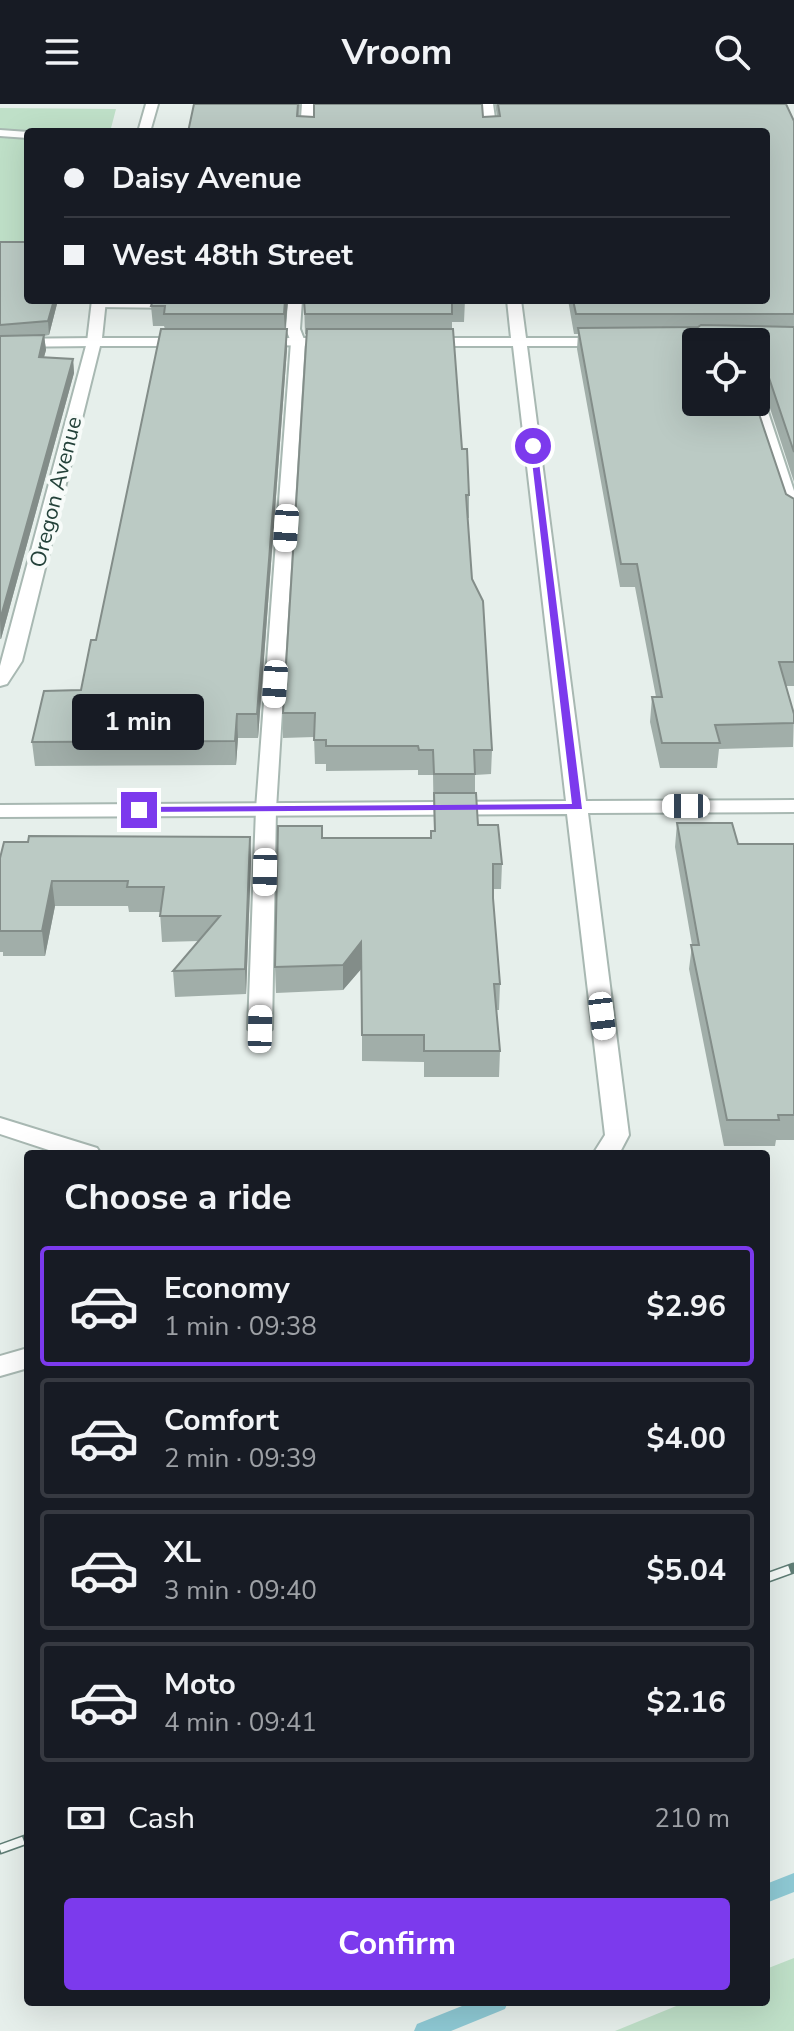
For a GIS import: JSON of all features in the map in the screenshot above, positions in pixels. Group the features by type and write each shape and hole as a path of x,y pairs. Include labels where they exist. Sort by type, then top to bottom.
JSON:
{"street":[{"path":"145,128 152,104"},
{"path":"306,128 308,104"},
{"path":"487,104 490,128"},
{"path":"0,133 24,135"},
{"name":"Oregon Avenue","path":"0,680 13,661 94,342 99,304"},
{"path":"260,1029 266,809 298,342 293,329 295,304"},
{"path":"515,304 617,1135 608,1150"},
{"path":"0,343 204,342"},
{"path":"235,342 362,342"},
{"path":"409,342 629,342"},
{"path":"761,416 794,516"},
{"path":"0,811 794,806"},
{"path":"0,1126 75,1150"},
{"path":"0,1366 24,1359"}],"green space":[{"path":"0,108 116,109 111,128 24,128 24,254 0,254"},
{"path":"794,1958 794,2031 615,2031 676,2006 770,2006 770,1967"}],"building":[{"path":"194,104 298,104 297,116 314,117 314,104 482,104 483,117 500,116 498,104 786,104 794,121 794,314 576,314 574,304 770,304 770,128 189,128"},
{"path":"0,242 24,242 24,304 53,304 48,321 0,325"},
{"path":"285,304 284,314 164,314 165,306 151,306"},
{"path":"304,304 452,304 452,314 305,314"},
{"path":"794,327 794,452 770,381 770,328 682,328 682,416 760,416 786,494 794,499 794,662 779,662 794,723 715,725 720,743 662,743 652,697 662,697 637,564 621,564 578,328"},
{"path":"161,329 287,329 257,714 237,714 235,741 32,742 44,691 81,690 91,640 96,640"},
{"path":"307,329 453,329 462,449 467,449 469,495 466,495 472,579 483,601 492,750 474,750 475,774 434,774 433,750 419,750 418,746 326,746 326,740 314,740 315,713 283,713"},
{"path":"44,335 39,357 73,359 0,620 0,336"},
{"path":"434,793 476,793 478,825 498,825 502,864 493,864 493,898 500,984 494,984 500,1051 424,1051 424,1035 362,1035 361,942 343,965 275,967 278,826 322,826 322,838 431,838 431,831 435,831"},
{"path":"677,823 732,823 738,844 794,844 794,1115 778,1115 779,1120 727,1120 691,945 699,945"},
{"path":"29,836 250,837 245,969 173,971 220,916 160,916 164,887 127,887 128,881 52,881 42,931 0,931 0,858 4,842 28,842"}],"waterway":[{"path":"770,1892 794,1882"},
{"path":"425,2031 487,2006"}],"railway":[{"path":"770,1577 794,1568"},
{"path":"0,1849 24,1840"}],"route":[{"path":"139,810 578,807 533,446"}]}
